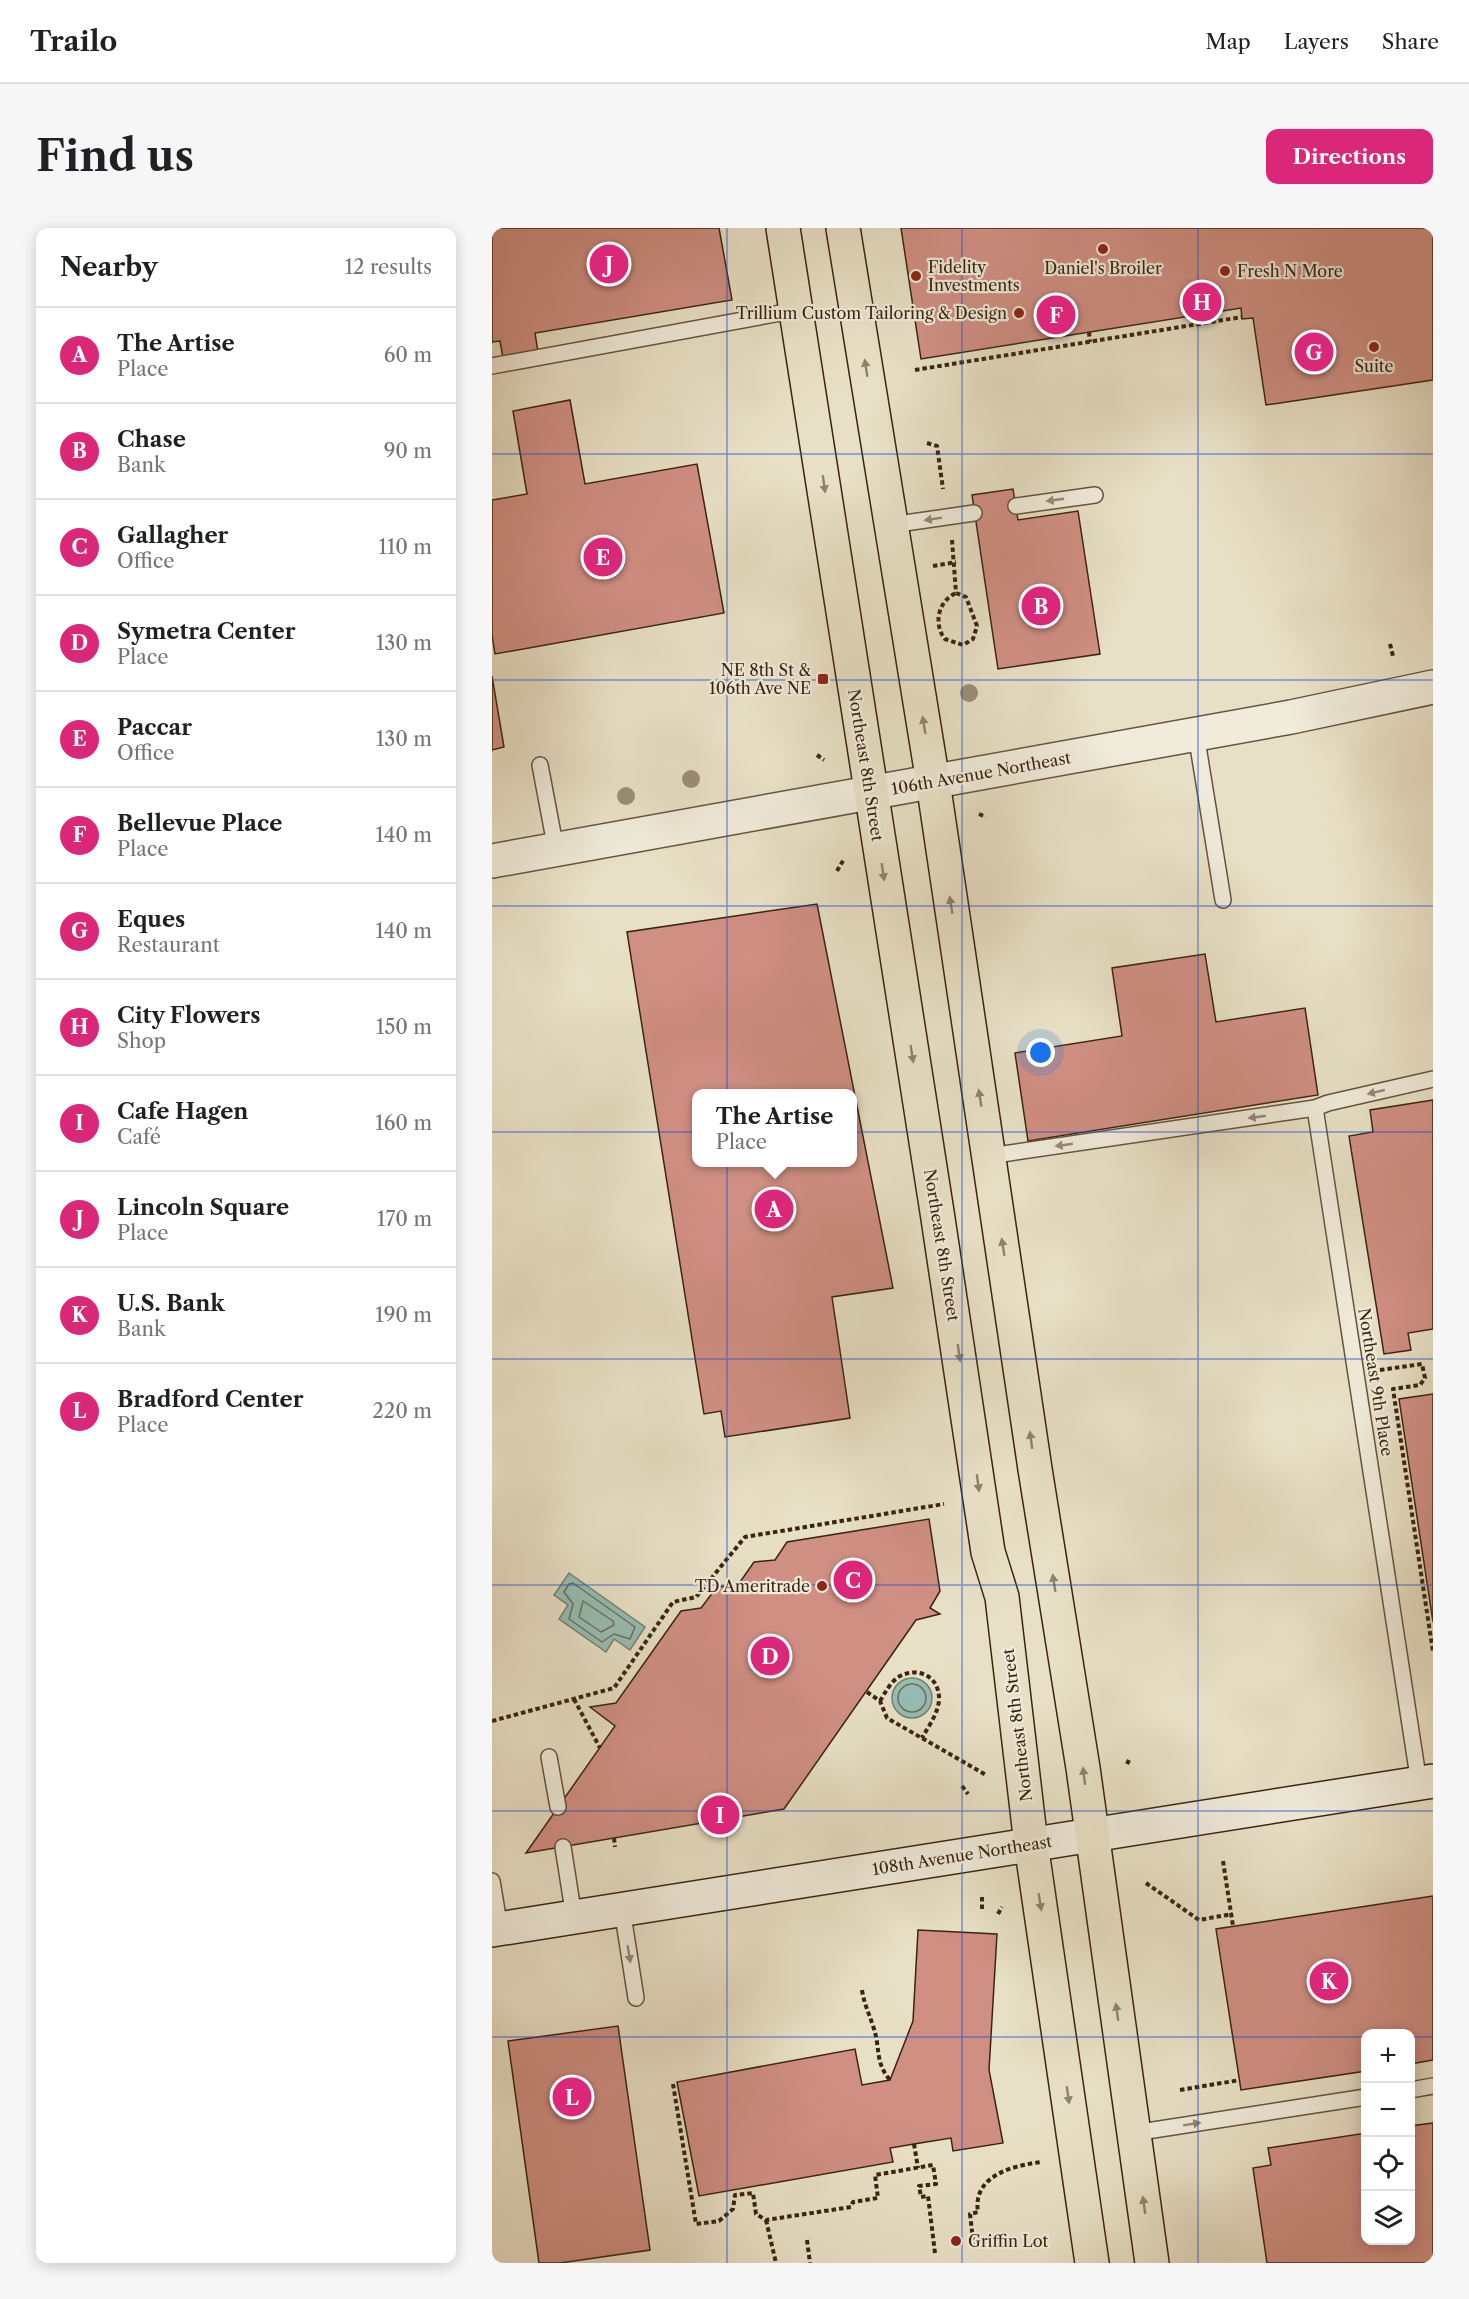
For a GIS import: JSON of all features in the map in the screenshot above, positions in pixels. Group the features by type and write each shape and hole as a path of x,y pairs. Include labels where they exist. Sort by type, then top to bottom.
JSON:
{"main road":[{"name":"Northeast 8th Street","path":"783,228 987,1552 1002,1598 1031,1844 1092,2263"},
{"path":"843,228 933,782 1092,1834 1152,2263"}],"street":[{"name":"106th Avenue Northeast","path":"492,861 1378,701 1433,687"},
{"name":"108th Avenue Northeast","path":"496,1929 1426,1782"}],"lane":[{"path":"492,366 797,310"},
{"path":"1016,506 1095,495"},
{"path":"891,525 974,513"},
{"path":"1196,734 1223,900"},
{"path":"540,765 556,850"},
{"path":"989,1156 1315,1108 1328,1102 1433,1079"},
{"name":"Northeast 9th Place","path":"1315,1108 1426,1782"},
{"path":"549,1757 558,1807"},
{"path":"563,1847 574,1917"},
{"path":"492,1881 496,1929"},
{"path":"622,1909 636,1998"},
{"path":"1415,2089 1433,2086"},
{"path":"1134,2133 1361,2098"}],"path":[{"path":"915,370 1242,317"},
{"path":"1089,332 1090,342"},
{"path":"927,443 937,446 943,489"},
{"path":"950,528 956,562 956,593"},
{"path":"929,566 956,562"},
{"path":"956,593 966,597 977,626 973,639 963,645 945,639 939,625 940,608 948,597 956,593"},
{"path":"1390,644 1393,656"},
{"path":"817,755 824,760"},
{"path":"980,814 986,817"},
{"path":"837,871 844,859"},
{"path":"1384,1369 1422,1364 1425,1378"},
{"path":"1433,1376 1425,1378 1420,1385 1393,1389 1433,1652"},
{"path":"492,1721 614,1688 673,1602 696,1597 745,1538 944,1504"},
{"path":"880,1701 893,1681 901,1675 921,1673 928,1675 938,1691 939,1702 922,1738"},
{"path":"867,1692 880,1701 887,1718 986,1774"},
{"path":"574,1699 600,1748"},
{"path":"962,1786 968,1794"},
{"path":"614,1838 615,1847"},
{"path":"1223,1861 1233,1926"},
{"path":"1146,1883 1199,1920 1232,1914"},
{"path":"982,1895 982,1909"},
{"path":"998,1914 1002,1907"},
{"path":"862,1990 865,2011 873,2026 880,2068 890,2080"},
{"path":"1180,2090 1240,2080"},
{"path":"674,2084 696,2224 719,2221 733,2209 735,2196 753,2193 756,2214 766,2220 851,2207 853,2202 878,2198 874,2175 933,2165 936,2184 919,2186 921,2197 927,2196 935,2253"},
{"path":"914,2144 918,2168"},
{"path":"974,2248 970,2214 978,2212 980,2193 987,2183 1005,2169 1042,2162"},
{"path":"766,2220 776,2263"},
{"path":"807,2240 810,2263"}],"water":[{"path":"569,1573 645,1627 630,1650 614,1639 606,1652 559,1619 568,1605 554,1595"},
{"path":"912,1678 920,1679 926,1684 931,1690 931,1706 926,1712 920,1717 912,1718 904,1717 898,1712 893,1706 892,1698 893,1690 898,1684 904,1679"}],"building":[{"path":"492,228 719,228 732,300 535,333 538,352 503,358 500,341 492,342"},
{"path":"901,228 1433,228 1433,380 1266,405 1253,318 1242,319 1241,308 921,359"},
{"path":"570,400 585,484 697,464 724,613 495,654 492,635 492,500 527,494 513,411"},
{"path":"1013,489 1018,520 1078,511 1100,654 998,669 972,495"},
{"path":"492,676 504,747 492,750"},
{"path":"817,904 854,1089 692,1089 692,1167 857,1167 857,1106 893,1288 832,1297 850,1418 725,1437 721,1411 704,1414 627,932"},
{"path":"1205,954 1216,1022 1305,1008 1318,1095 1028,1141 1015,1053 1122,1036 1112,968"},
{"path":"1433,1100 1433,1329 1408,1333 1411,1350 1384,1354 1349,1136 1373,1132 1370,1110"},
{"path":"1433,1394 1433,1622 1399,1399"},
{"path":"929,1519 940,1591 930,1608 940,1614 916,1620 784,1809 526,1853 615,1726 590,1707 616,1703 681,1611 701,1608 717,1587 738,1585 754,1562 775,1560 787,1542"},
{"path":"1433,1896 1433,2060 1415,2063 1415,2029 1361,2029 1361,2072 1241,2090 1216,1929"},
{"path":"918,1930 997,1934 989,2070 1003,2143 953,2151 951,2138 890,2148 893,2162 699,2196 677,2082 855,2049 862,2085 890,2080 913,2021"},
{"path":"618,2026 650,2250 560,2263 539,2263 508,2041"},
{"path":"1433,2123 1433,2263 1267,2263 1253,2168 1271,2165 1268,2148 1361,2134 1361,2245 1415,2245 1415,2125"}],"place":[{"name":"Daniel's Broiler","path":"1103,249"},
{"name":"Lincoln Square","path":"609,264"},
{"name":"Fresh N More","path":"1225,271"},
{"name":"Fidelity Investments","path":"916,276"},
{"name":"City Flowers","path":"1202,302"},
{"name":"Trillium Custom Tailoring & Design","path":"1019,313"},
{"name":"Bellevue Place","path":"1056,315"},
{"name":"Suite","path":"1374,347"},
{"name":"Eques","path":"1314,352"},
{"name":"Paccar","path":"603,557"},
{"name":"Chase","path":"1041,606"},
{"name":"NE 8th St & 106th Ave NE","path":"823,679"},
{"name":"The Artise","path":"774,1209"},
{"name":"Gallagher","path":"853,1580"},
{"name":"TD Ameritrade","path":"822,1586"},
{"name":"Symetra Center","path":"770,1656"},
{"name":"Cafe Hagen","path":"720,1815"},
{"name":"U.S. Bank","path":"1329,1981"},
{"name":"Bradford Center","path":"572,2097"},
{"name":"Griffin Lot","path":"956,2241"}]}
